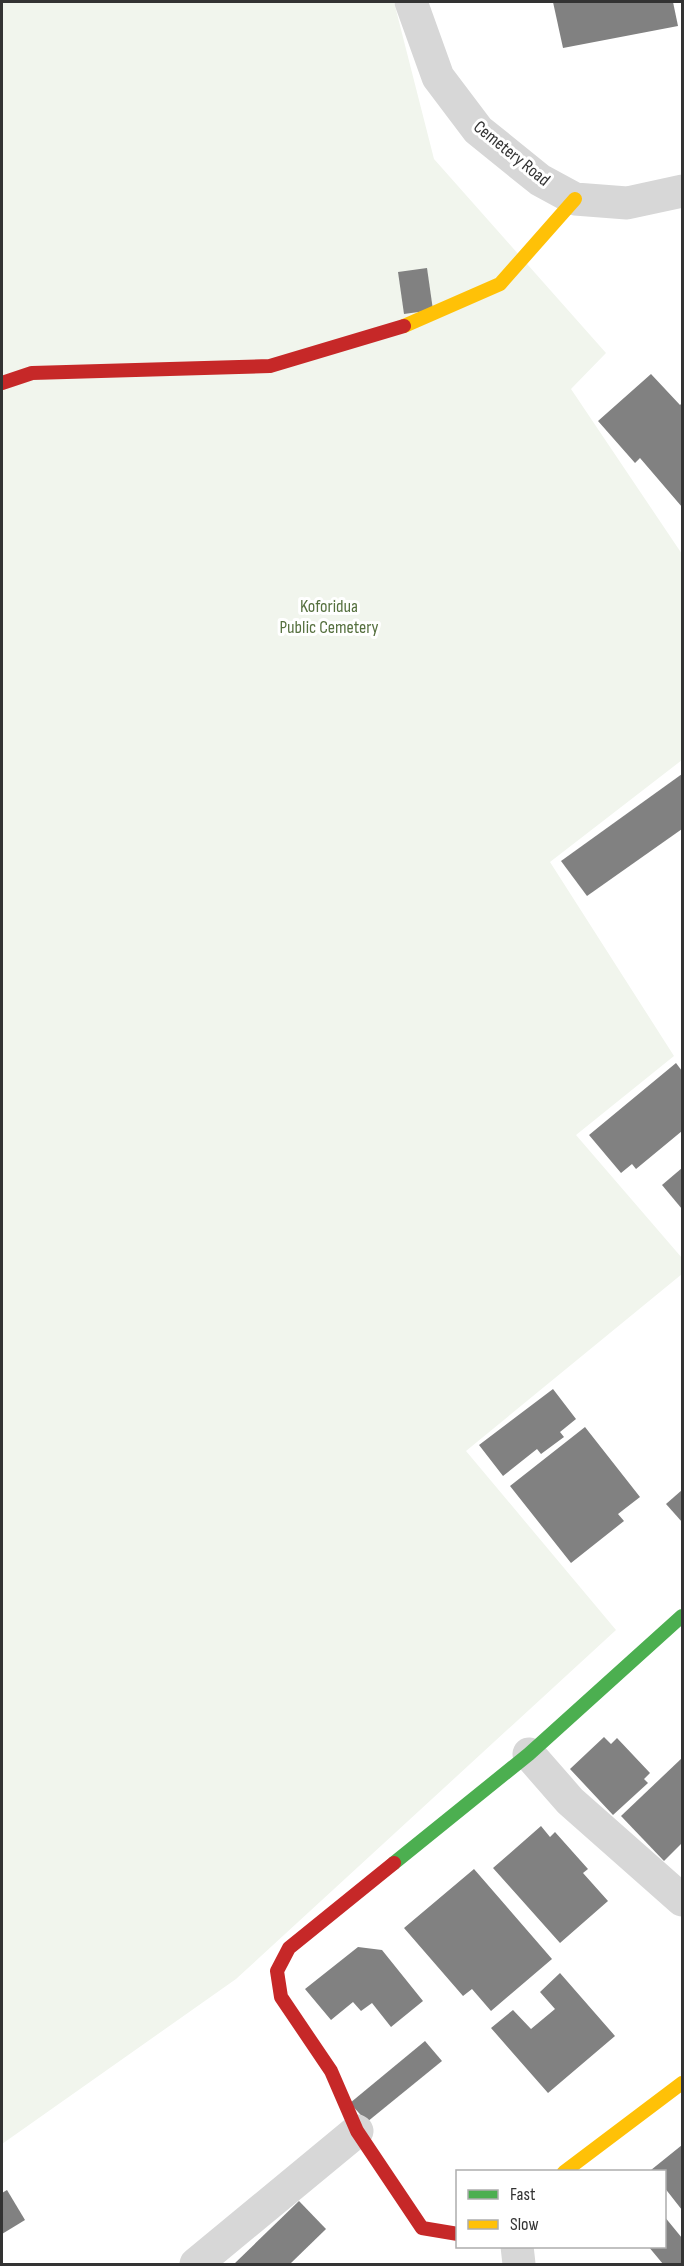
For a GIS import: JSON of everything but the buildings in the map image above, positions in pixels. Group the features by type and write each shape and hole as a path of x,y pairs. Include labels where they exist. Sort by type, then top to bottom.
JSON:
{"street":[{"name":"Cemetery Road","path":"411,2 438,77 478,130 540,180 575,199 627,203 682,191"},
{"path":"2,383 32,373 270,366 407,325 500,284 575,199"},
{"path":"456,2234 422,2228 357,2132 331,2071 281,1997 277,1971 289,1948 530,1754 682,1616"},
{"path":"530,1754 570,1801 682,1900"},
{"path":"567,2170 682,2083"},
{"path":"196,2265 357,2132"},
{"path":"517,2248 519,2265"}],"green space":[{"name":"Koforidua Public Cemetery","path":"2,2 394,2 434,159 606,353 571,389 682,554 682,760 550,862 674,1056 576,1135 682,1258 682,1274 466,1451 616,1630 236,1979 2,2144"}],"traffic: fast":[{"path":"394,1863 529,1754 682,1616"}],"traffic: slow":[{"path":"404,326 500,284 575,199"},
{"path":"567,2170 682,2083"}],"traffic: jam":[{"path":"2,383 32,373 270,366 404,326"},
{"path":"394,1863 289,1948 277,1971 281,1997 331,2071 357,2131 422,2228 456,2234"}]}
